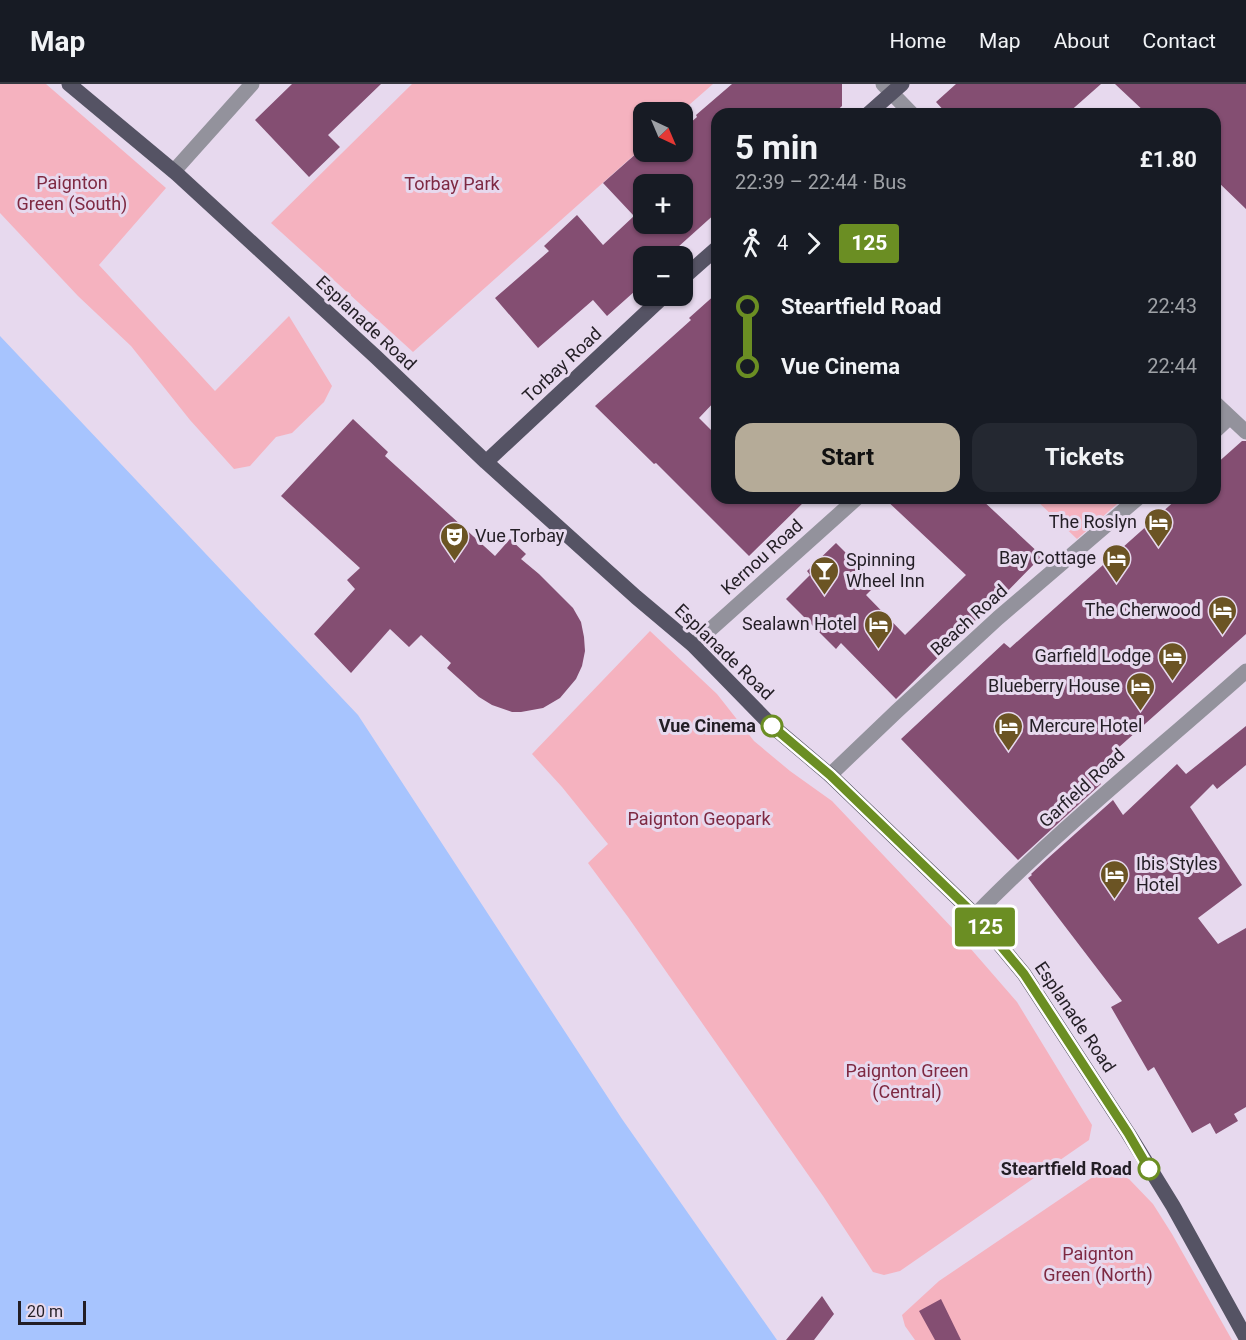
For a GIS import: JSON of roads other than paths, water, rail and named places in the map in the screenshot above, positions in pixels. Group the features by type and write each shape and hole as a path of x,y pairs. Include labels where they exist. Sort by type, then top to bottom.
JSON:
{"main road":[{"name":"Esplanade Road","path":"69,84 174,171 486,462 693,645 774,727 830,775 975,915 1024,974 1128,1133 1173,1206 1246,1338"},
{"path":"873,108 892,87"},
{"path":"693,269 711,253"},
{"name":"Torbay Road","path":"486,462 653,306"}],"street":[{"path":"174,171 252,84"},
{"path":"892,87 908,108"},
{"path":"1221,408 1246,432"},
{"path":"1221,425 1230,417"},
{"name":"Kernou Road","path":"693,645 850,504"},
{"name":"Beach Road","path":"830,775 998,618 1131,504"},
{"name":"Garfield Road","path":"975,915 1011,877 1246,671"}],"water":[{"path":"0,336 358,715 622,1119 777,1340 0,1340"}],"place":[{"name":"The Roslyn","path":"1158,548"},
{"name":"Vue Torbay","path":"454,562"},
{"name":"Bay Cottage","path":"1117,584"},
{"name":"Spinning Wheel Inn","path":"825,596"},
{"name":"The Cherwood","path":"1222,636"},
{"name":"Sealawn Hotel","path":"878,650"},
{"name":"Garfield Lodge","path":"1172,682"},
{"name":"Blueberry House","path":"1141,712"},
{"name":"Vue Cinema","path":"772,726"},
{"name":"Mercure Hotel","path":"1008,752"},
{"name":"Ibis Styles Hotel","path":"1115,900"},
{"name":"Steartfield Road","path":"1149,1169"}],"park label":[{"name":"Torbay Park","path":"452,184"},
{"name":"Paignton Green (South)","path":"72,193"},
{"name":"Paignton Geopark","path":"699,819"},
{"name":"Paignton Green (Central)","path":"907,1081"},
{"name":"Paignton Green (North)","path":"1098,1264"}]}
